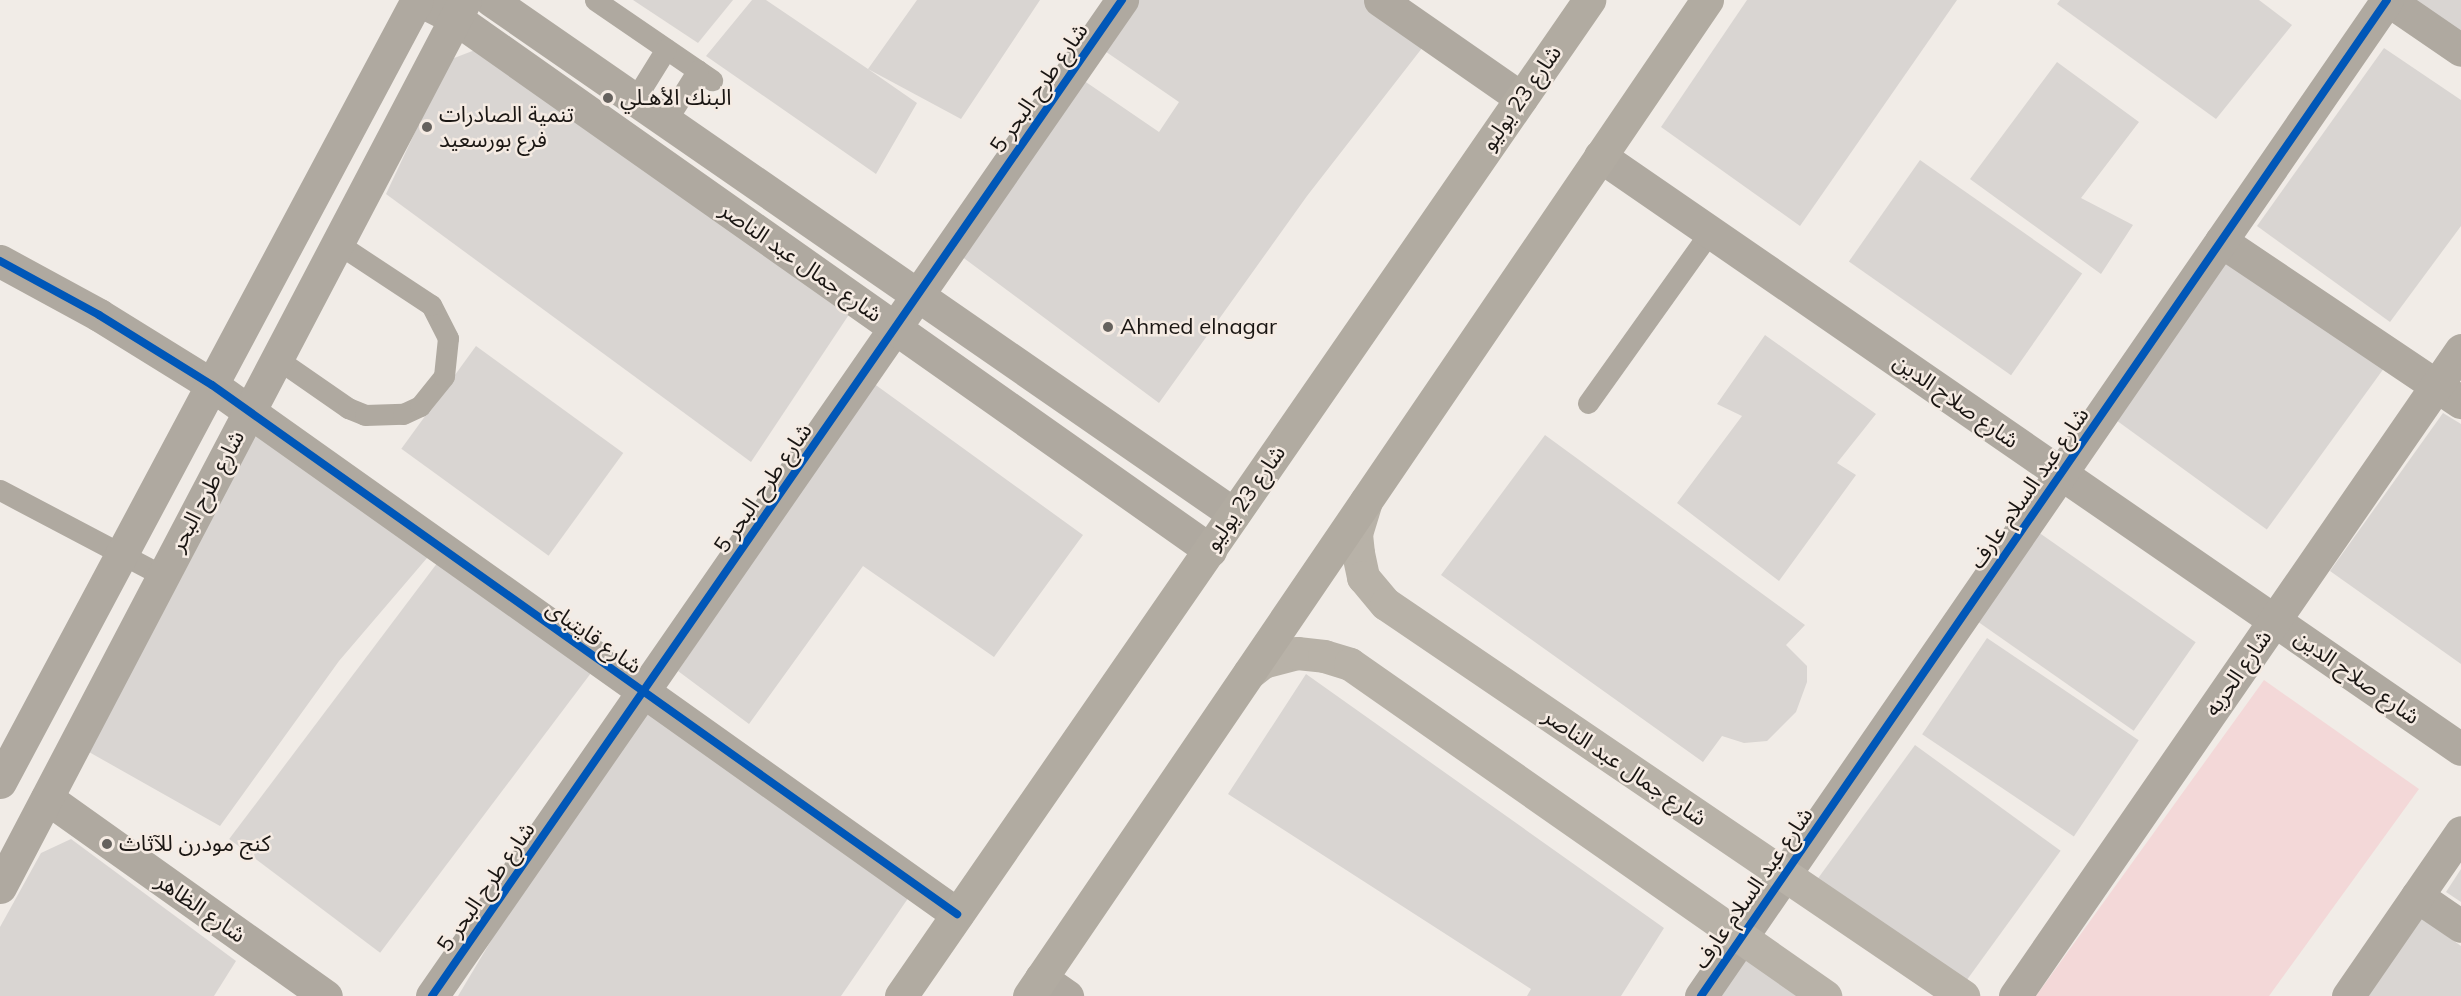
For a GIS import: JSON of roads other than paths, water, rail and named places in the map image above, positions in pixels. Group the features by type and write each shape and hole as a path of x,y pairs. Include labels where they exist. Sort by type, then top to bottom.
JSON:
{"main road":[{"name":"شارع 23 يوليو","path":"901,996 1589,0"},
{"path":"1035,987 1707,0"},
{"name":"شارع جمال عبد الناصر","path":"1368,497 1356,534 1358,553 1363,577 1386,604 1963,996"},
{"path":"1249,673 1271,659 1297,653 1324,656 1350,664 1825,996"}],"street":[{"name":"شارع جمال عبد الناصر","path":"418,0 460,9 895,328 1210,550"},
{"name":"شارع طرح البحر","path":"2,772 122,554 418,0"},
{"name":"شارع جمال عبد الناصر","path":"491,0 1234,514"},
{"name":"شارع طرح البحر 5","path":"432,996 1122,0"},
{"path":"1380,0 1521,98"},
{"path":"2388,0 2461,50"},
{"name":"شارع عبد السلام عارف","path":"1701,996 2388,0"},
{"name":"شارع طرح البحر","path":"0,887 460,9"},
{"name":"شارع صلاح الدين","path":"1600,156 2461,749"},
{"path":"2221,241 2449,394"},
{"name":"شارع قايتباى","path":"0,261 99,315 212,385 642,693 957,914"},
{"name":"شارع الحريه","path":"2015,996 2274,620 2449,394 2461,350"},
{"name":"شارع الظاهر","path":"47,798 326,996"},
{"path":"2348,996 2461,832"},
{"path":"2417,896 2461,926"},
{"path":"1035,987 1068,996"}],"lane":[{"path":"595,0 705,75 666,121"},
{"path":"635,99 666,49"},
{"path":"1588,403 1710,232"},
{"path":"276,358 348,408 365,415 393,415 420,406 444,376 448,338 431,305 337,243"},
{"path":"0,490 163,576"}],"place":[{"name":"البنك الأهـلي","path":"608,98"},
{"name":"تنمية الصادرات فرع بورسعيد","path":"427,127"},
{"name":"Ahmed elnagar","path":"1108,327"},
{"name":"كنج مودرن للآثاث","path":"107,844"}]}
